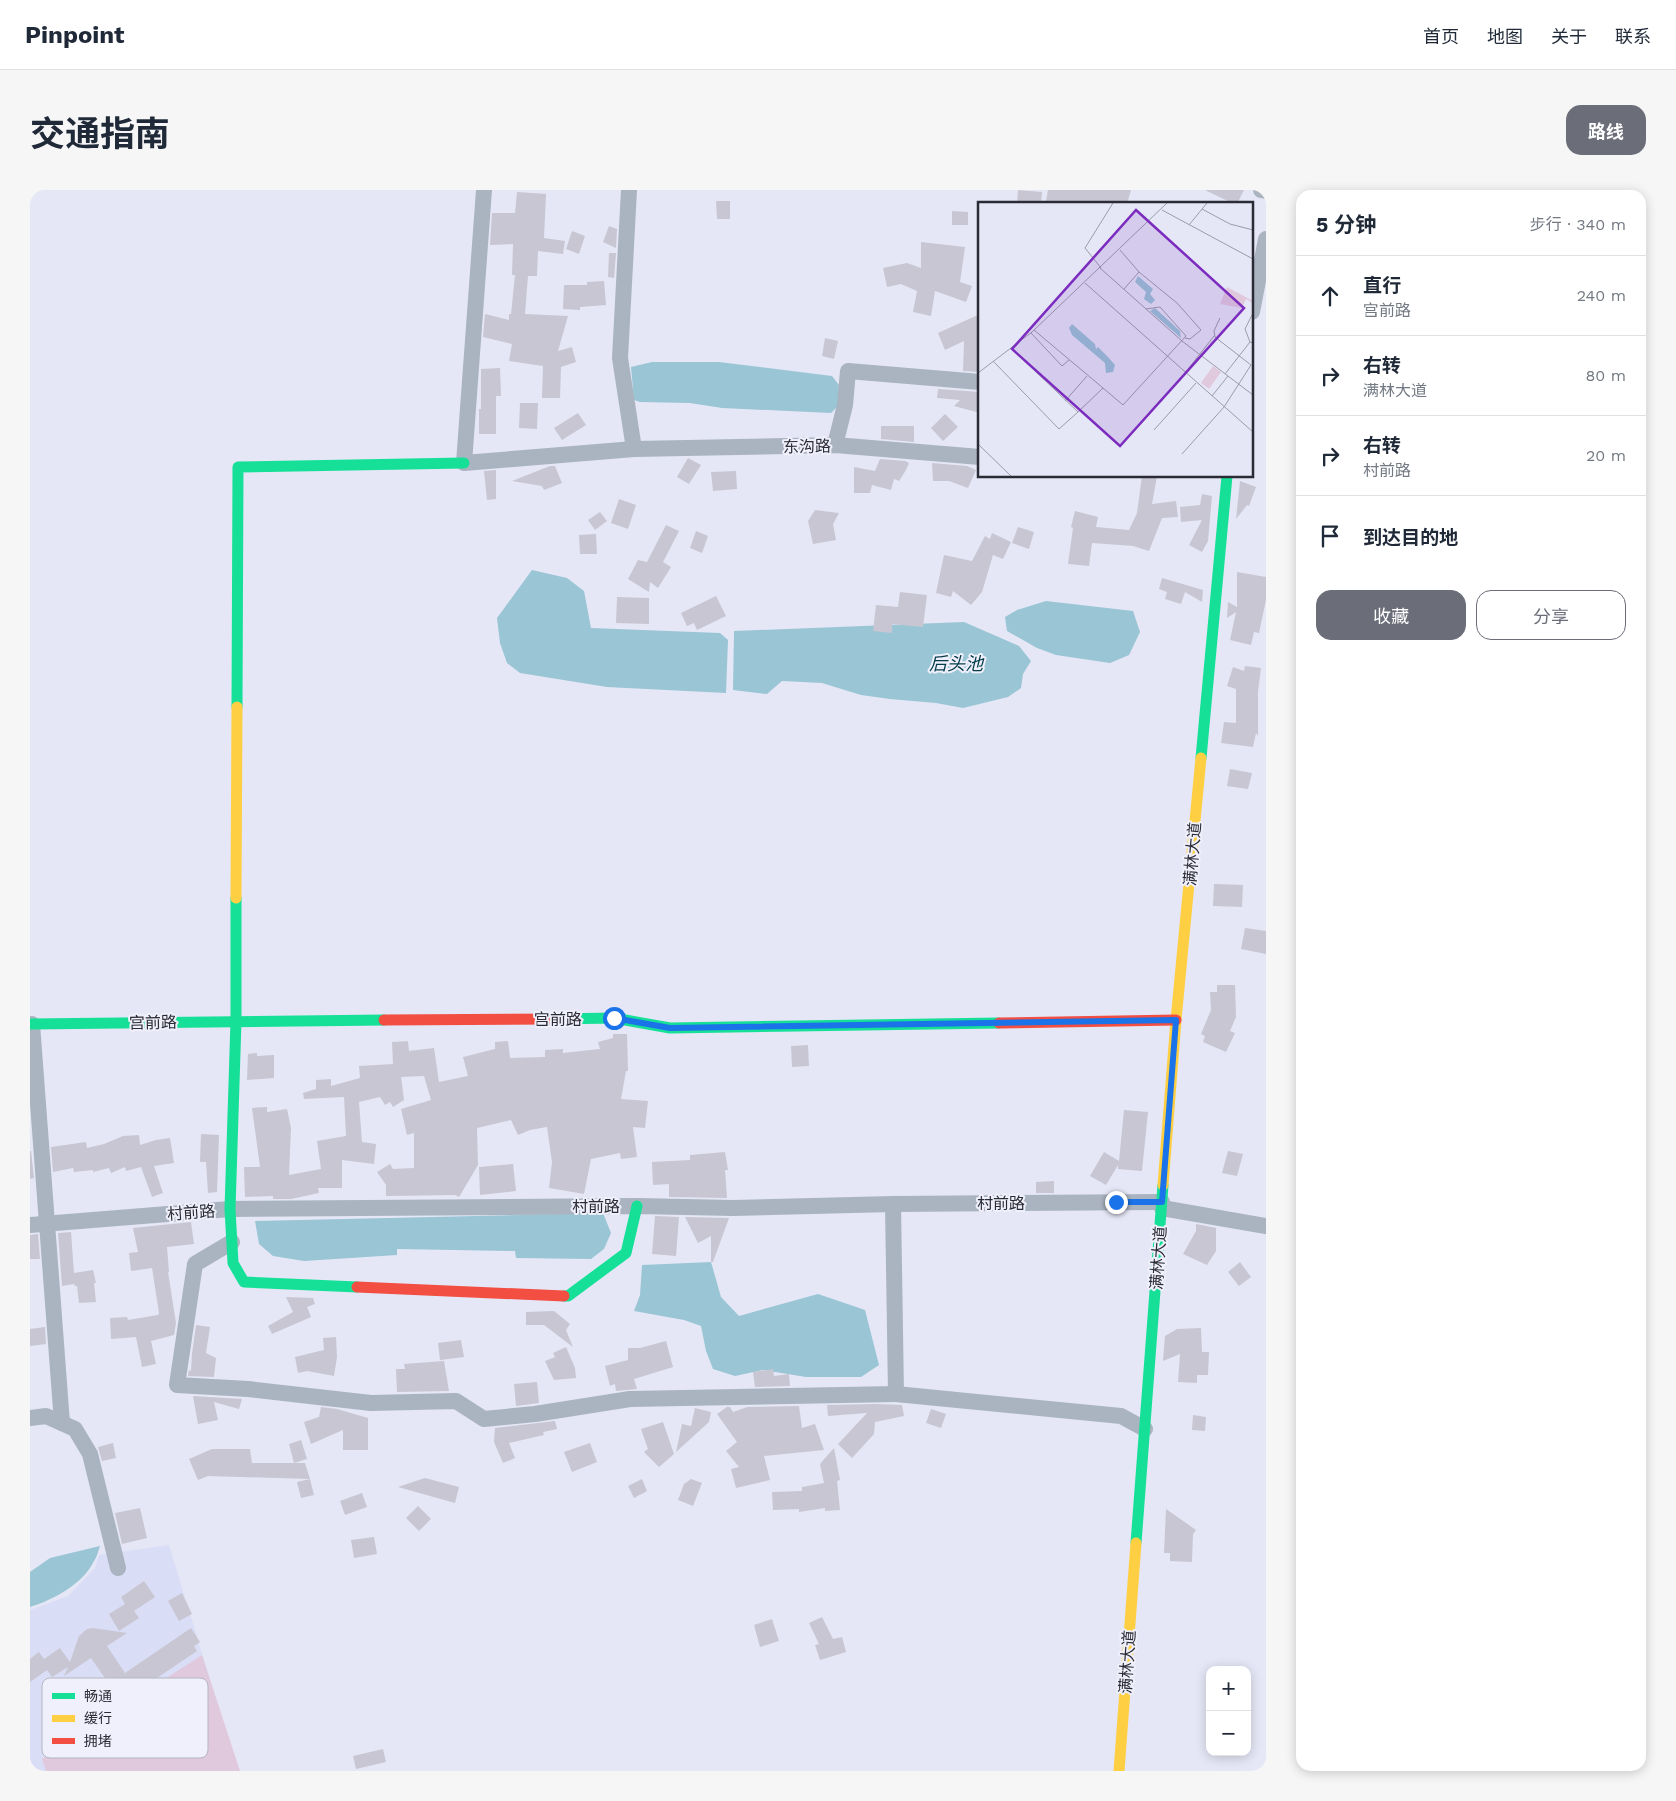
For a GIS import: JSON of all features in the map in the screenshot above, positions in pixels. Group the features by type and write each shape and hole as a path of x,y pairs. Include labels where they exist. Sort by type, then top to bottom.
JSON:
{"street":[{"path":"484,190 464,463 238,467 236,1021 230,1210 233,1263 244,1282 568,1296 626,1253 637,1206"},
{"path":"629,190 620,358 634,449"},
{"path":"1262,190 1266,191"},
{"path":"1254,302 1266,239"},
{"path":"835,445 845,405 848,371 978,382"},
{"name":"东沟路","path":"464,463 634,449 835,445 978,457"},
{"name":"满林大道","path":"1119,1771 1176,1020 1227,478"},
{"name":"宫前路","path":"31,1024 614,1018 670,1028 1176,1020"},
{"path":"31,1024 62,1423"},
{"path":"893,1204 896,1394"},
{"name":"村前路","path":"30,1225 230,1210 637,1206 733,1208 893,1204 1162,1205 1266,1226"},
{"path":"232,1242 195,1264 177,1385 248,1389 371,1403 456,1401 484,1419 535,1414 630,1399 896,1394 1121,1416 1145,1429"},
{"path":"30,1418 46,1416 75,1429 90,1454 118,1568"}],"shaded area":[{"path":"169,1545 238,1771 30,1771 30,1610 68,1596 95,1568 99,1555"},
{"path":"202,1655 240,1771 46,1771 42,1759 44,1758 208,1758 208,1678 167,1678"}],"water":[{"path":"652,362 719,362 832,376 839,385 838,406 831,413 722,408 690,403 640,402 634,400 631,367"},
{"path":"532,570 567,578 584,591 591,628 720,633 728,640 726,693 607,687 520,673 507,663 500,643 497,618"},
{"path":"1046,601 1133,611 1140,632 1129,655 1110,663 1056,655 1037,648 1007,631 1005,617 1017,610"},
{"name":"后头池","path":"964,622 1019,646 1031,661 1023,674 1021,688 1008,697 963,708 936,703 861,695 822,683 782,681 767,694 733,690 734,631"},
{"path":"603,1213 611,1233 604,1249 591,1259 516,1258 515,1251 397,1249 397,1255 304,1261 273,1256 259,1244 255,1221"},
{"path":"711,1262 721,1297 739,1316 818,1294 865,1310 879,1365 861,1377 806,1377 763,1370 735,1376 713,1369 706,1351 701,1326 684,1320 634,1311 640,1295 642,1265"},
{"path":"100,1546 96,1558 89,1569 75,1584 48,1600 30,1607 30,1572 50,1558"}],"building":[{"path":"1018,190 1042,192 1041,202 1017,202"},
{"path":"1048,190 1131,190 1128,202 1046,201"},
{"path":"1205,190 1244,190 1238,202 1230,202"},
{"path":"517,192 546,194 544,238 565,241 563,254 538,251 537,276 528,276 525,314 568,316 558,351 572,347 576,362 561,367 560,398 542,398 543,366 509,361 512,344 483,337 485,314 509,320 509,314 511,314 515,275 512,275 513,244 490,245 492,213 515,213"},
{"path":"716,201 730,201 730,219 717,219"},
{"path":"952,211 968,212 968,225 952,225"},
{"path":"609,226 617,229 616,248 603,242"},
{"path":"572,231 585,236 579,254 566,249"},
{"path":"921,242 965,247 960,282 972,286 966,302 935,291 931,316 913,312 917,291 901,284 887,287 883,268 907,263 921,268"},
{"path":"609,253 616,253 614,278 608,277"},
{"path":"604,281 606,305 580,307 580,310 563,309 564,285 587,285 587,282"},
{"path":"978,315 978,372 963,371 964,341 945,350 938,333"},
{"path":"825,338 838,341 834,359 822,356"},
{"path":"500,368 501,396 496,396 496,434 479,434 481,369"},
{"path":"938,389 978,392 978,412 954,406 960,400 937,398"},
{"path":"520,403 538,403 537,429 519,428"},
{"path":"578,413 586,425 562,440 554,428"},
{"path":"945,414 958,427 943,441 931,428"},
{"path":"881,426 914,426 914,442 881,439"},
{"path":"688,458 701,465 689,484 677,477"},
{"path":"880,459 909,463 899,481 894,479 891,490 872,485 870,493 854,493 854,467 875,471"},
{"path":"932,463 967,466 976,470 968,488 949,481 933,481"},
{"path":"550,466 555,466 562,483 544,490 542,486 512,481"},
{"path":"496,470 496,499 487,500 484,471"},
{"path":"736,471 737,489 713,491 711,472"},
{"path":"1142,478 1157,478 1152,504 1176,501 1178,517 1162,518 1149,551 1133,546 1092,543 1089,566 1068,564 1073,528 1071,527 1075,511 1098,517 1096,527 1129,530 1137,513"},
{"path":"1240,481 1256,487 1249,506 1247,505 1236,519"},
{"path":"1202,494 1212,496 1208,541 1202,552 1189,545 1202,520 1181,522 1180,507 1200,505"},
{"path":"619,499 636,505 628,529 611,523"},
{"path":"815,510 839,513 833,524 836,540 813,544 808,521"},
{"path":"600,512 607,521 595,530 588,520"},
{"path":"666,525 679,531 663,562 671,567 658,588 650,582 649,592 628,579 638,560 647,562"},
{"path":"1018,527 1034,532 1029,549 1012,543"},
{"path":"696,531 708,536 702,553 690,548"},
{"path":"992,533 1011,542 1003,559 993,555 982,592 971,605 953,591 951,597 936,593 944,555 972,561 985,536 990,539"},
{"path":"596,534 597,554 580,554 579,535"},
{"path":"1237,572 1266,577 1266,600 1259,633 1254,632 1251,645 1230,640 1236,612 1227,618 1228,602 1237,607"},
{"path":"1162,578 1203,590 1202,602 1185,592 1181,604 1165,599 1167,592 1159,589"},
{"path":"900,592 927,595 923,627 892,624 892,633 873,631 876,605 898,607"},
{"path":"716,596 726,616 697,630 694,623 687,626 681,613"},
{"path":"617,597 649,598 649,624 616,623"},
{"path":"1245,666 1261,668 1258,691 1258,736 1256,733 1253,747 1221,743 1224,722 1236,723 1236,689 1227,686 1233,667 1244,671"},
{"path":"1230,769 1252,773 1248,789 1227,786"},
{"path":"1214,884 1243,885 1242,907 1213,906"},
{"path":"1245,928 1266,931 1266,954 1241,949"},
{"path":"1217,985 1235,985 1236,1017 1230,1031 1235,1033 1226,1052 1203,1042 1205,1036 1201,1034 1211,1010 1210,992 1217,992"},
{"path":"613,1034 627,1034 628,1071 626,1071 621,1099 648,1101 645,1128 633,1127 637,1157 621,1159 620,1153 591,1159 584,1194 549,1188 552,1162 547,1127 530,1130 518,1135 511,1120 477,1128 478,1165 459,1197 455,1195 386,1196 386,1185 377,1172 390,1164 393,1169 414,1168 414,1133 407,1135 401,1109 431,1100 424,1076 401,1077 404,1100 393,1107 390,1102 385,1105 380,1097 359,1102 362,1142 376,1144 374,1164 342,1160 342,1188 318,1188 319,1193 291,1199 273,1199 273,1196 245,1197 244,1167 260,1167 252,1108 267,1107 267,1112 287,1109 291,1128 289,1175 321,1169 317,1141 346,1136 344,1097 304,1099 303,1093 316,1089 316,1080 331,1079 331,1086 360,1078 359,1066 393,1064 392,1042 408,1041 409,1051 434,1048 439,1082 468,1076 463,1057 495,1049 495,1042 508,1041 510,1058 545,1057 545,1050 563,1049 563,1053 600,1049 598,1042 613,1038"},
{"path":"808,1045 809,1066 792,1067 791,1046"},
{"path":"257,1053 257,1056 274,1055 274,1078 247,1080 248,1054"},
{"path":"1124,1110 1148,1112 1142,1171 1118,1169 1118,1165 1106,1185 1090,1176 1104,1152 1119,1161"},
{"path":"201,1134 219,1135 217,1192 208,1193 206,1162 200,1162"},
{"path":"139,1135 140,1145 170,1138 174,1163 154,1166 163,1193 152,1197 141,1167 126,1171 125,1167 111,1173 109,1168 93,1172 93,1170 74,1172 73,1168 53,1172 51,1147 86,1142 87,1148 104,1144 123,1136"},
{"path":"30,1151 34,1178 30,1179"},
{"path":"1228,1151 1243,1154 1237,1176 1222,1173"},
{"path":"725,1152 728,1170 725,1170 727,1198 669,1197 669,1184 653,1185 652,1162 690,1160 690,1155"},
{"path":"513,1164 516,1191 480,1195 479,1167"},
{"path":"1054,1181 1054,1193 1036,1193 1036,1182"},
{"path":"655,1216 679,1217 676,1256 652,1254"},
{"path":"685,1217 729,1218 713,1262 711,1262 711,1236 698,1243"},
{"path":"191,1222 194,1244 167,1247 168,1272 176,1323 174,1335 151,1341 156,1364 142,1367 136,1337 111,1339 110,1318 127,1317 128,1320 158,1315 159,1313 152,1268 131,1271 129,1253 138,1252 133,1228"},
{"path":"1196,1224 1216,1228 1216,1251 1207,1265 1183,1254 1196,1231"},
{"path":"71,1232 74,1273 93,1270 96,1283 94,1283 96,1302 79,1303 77,1286 74,1284 62,1286 58,1233"},
{"path":"38,1234 40,1259 30,1259 30,1235"},
{"path":"1240,1262 1251,1277 1239,1286 1228,1272"},
{"path":"286,1297 313,1298 315,1304 307,1307 311,1317 272,1334 268,1326 293,1312"},
{"path":"554,1311 570,1324 566,1330 573,1347 544,1325 526,1325 526,1312"},
{"path":"196,1325 210,1327 206,1353 216,1358 214,1377 188,1376 189,1370 191,1371"},
{"path":"45,1327 46,1344 30,1346 30,1329"},
{"path":"1201,1328 1202,1352 1209,1352 1208,1375 1197,1375 1197,1383 1178,1382 1180,1354 1163,1361 1165,1336 1177,1329"},
{"path":"336,1337 337,1357 334,1376 307,1371 298,1373 295,1357 324,1350 323,1338"},
{"path":"461,1340 464,1357 440,1360 438,1343"},
{"path":"666,1341 673,1367 634,1379 637,1389 616,1391 615,1384 610,1386 605,1366 628,1360 628,1348 640,1348"},
{"path":"566,1347 575,1368 576,1378 554,1380 545,1361 555,1357 553,1353"},
{"path":"444,1361 449,1391 397,1392 396,1369 405,1369 404,1364"},
{"path":"773,1369 774,1376 789,1374 790,1386 755,1387 753,1372"},
{"path":"537,1382 539,1403 516,1406 514,1384"},
{"path":"193,1396 242,1399 239,1409 214,1402 218,1420 198,1424"},
{"path":"827,1405 902,1405 904,1416 875,1422 874,1434 852,1458 838,1444 867,1413 828,1416"},
{"path":"799,1406 802,1428 815,1424 824,1450 764,1456 770,1480 736,1488 731,1469 739,1467 726,1451 737,1442 717,1414 727,1407 730,1407 733,1412 747,1407"},
{"path":"321,1407 337,1409 368,1418 368,1450 343,1450 343,1430 311,1444 304,1422 319,1417"},
{"path":"695,1408 711,1412 709,1422 676,1452 682,1424 691,1426"},
{"path":"931,1409 946,1414 941,1428 926,1423"},
{"path":"1193,1415 1206,1417 1205,1431 1192,1430"},
{"path":"555,1421 557,1429 543,1432 544,1435 509,1443 515,1458 503,1463 494,1442 495,1428"},
{"path":"663,1422 674,1454 659,1467 644,1452 648,1449 641,1429"},
{"path":"301,1440 307,1459 294,1463 289,1444"},
{"path":"113,1443 116,1458 102,1461 98,1447"},
{"path":"590,1443 597,1462 572,1472 564,1452"},
{"path":"834,1448 840,1480 837,1481 840,1510 825,1511 825,1508 799,1512 799,1509 773,1510 772,1492 802,1491 802,1487 824,1483 820,1464"},
{"path":"212,1449 250,1449 252,1463 305,1463 310,1479 208,1476 198,1480 189,1459"},
{"path":"425,1478 459,1487 455,1503 398,1487"},
{"path":"310,1479 314,1495 301,1498 297,1482"},
{"path":"642,1479 647,1491 634,1498 628,1486"},
{"path":"691,1479 702,1483 693,1506 678,1500 684,1484"},
{"path":"362,1493 367,1507 345,1515 340,1501"},
{"path":"418,1506 431,1519 419,1531 406,1518"},
{"path":"140,1508 147,1538 122,1544 115,1513"},
{"path":"1166,1509 1196,1530 1193,1534 1192,1562 1170,1561 1170,1553 1164,1553"},
{"path":"374,1537 377,1554 354,1558 351,1540"},
{"path":"144,1581 155,1597 134,1611 139,1618 119,1631 109,1614 125,1604 121,1597"},
{"path":"182,1593 192,1614 179,1621 168,1601"},
{"path":"822,1617 833,1639 842,1637 846,1652 820,1660 815,1645 819,1644 809,1623"},
{"path":"772,1619 779,1641 760,1647 754,1625"},
{"path":"93,1628 127,1633 107,1646 125,1673 191,1628 200,1642 194,1646 197,1651 157,1678 105,1678 91,1658 64,1676 68,1667 52,1677 47,1670 30,1682 30,1659 39,1652 44,1659 60,1648 70,1662 79,1636 87,1629"},
{"path":"383,1749 386,1762 356,1769 353,1756"}],"traffic: fast":[{"path":"237,707 238,467 464,463"},
{"path":"1201,758 1227,478"},
{"path":"236,898 236,1021 230,1209 233,1263 244,1282 357,1287"},
{"path":"554,1019 614,1018 670,1028 999,1023"},
{"path":"30,1024 384,1020"},
{"path":"1136,1543 1163,1185"},
{"path":"564,1296 568,1296 626,1253 637,1206"}],"traffic: slow":[{"path":"236,898 237,707"},
{"path":"1163,1185 1176,1020 1201,758"},
{"path":"1119,1771 1136,1543"}],"traffic: jam":[{"path":"384,1020 554,1019"},
{"path":"999,1023 1176,1020"},
{"path":"357,1287 564,1296"}],"route":[{"path":"614,1018 670,1028 1176,1020 1162,1202 1116,1202"}]}
